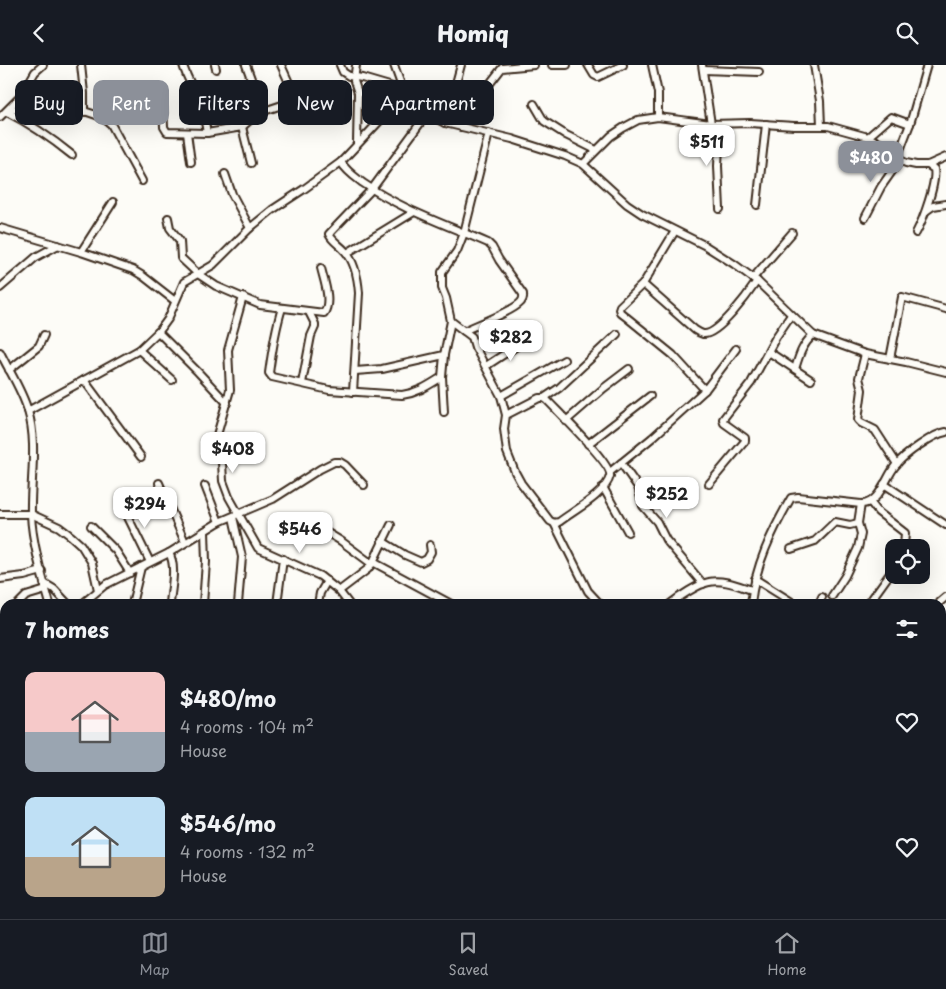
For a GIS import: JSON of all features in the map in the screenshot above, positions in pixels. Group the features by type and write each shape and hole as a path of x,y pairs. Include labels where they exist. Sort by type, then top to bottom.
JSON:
{"street":[{"path":"0,117 21,96 35,72 42,65"},
{"path":"81,65 84,113"},
{"path":"183,65 188,80"},
{"path":"246,65 252,80"},
{"path":"268,109 294,101 296,98 281,65"},
{"path":"340,65 343,72 348,76 368,80"},
{"path":"356,65 354,84 358,93 357,143"},
{"path":"394,65 400,80"},
{"path":"457,80 461,65"},
{"path":"461,127 471,101 481,95 502,68 534,65"},
{"path":"552,65 567,65"},
{"path":"588,65 594,75 598,77 623,65"},
{"path":"652,65 657,84 658,117"},
{"path":"814,65 820,101 821,126"},
{"path":"865,218 881,187 899,159 927,65"},
{"path":"711,125 703,67 759,72"},
{"path":"534,104 544,121 566,135 596,150"},
{"path":"8,110 69,109 100,117 111,124 142,181"},
{"path":"8,110 48,135 72,155"},
{"path":"583,164 611,136 630,123 658,117 711,125 821,126 868,137 885,146 899,159 916,165 928,165 946,157"},
{"path":"868,137 891,117 910,124"},
{"path":"720,124 718,166 720,209"},
{"path":"757,205 766,124"},
{"path":"164,125 164,130 167,132 187,133 208,133 242,127 251,163"},
{"path":"206,125 208,133"},
{"path":"28,411 139,350 158,332 168,319 184,282 213,265 250,228 272,210 341,162 374,125"},
{"path":"353,392 359,293 354,267 347,253 330,236 330,231 372,189 419,125"},
{"path":"453,125 489,133 565,156 583,164 642,214 721,255 755,280 813,335 864,354 946,372"},
{"path":"187,133 191,161"},
{"path":"444,412 442,377 444,355 452,321 441,280 446,265 457,251 464,233 489,133"},
{"path":"341,162 351,173 372,189 414,212 488,243 492,247 523,298 521,302 510,309 464,331"},
{"path":"916,233 922,223 935,180 934,169 928,165"},
{"path":"225,174 232,194 250,228"},
{"path":"81,252 113,203"},
{"path":"926,211 933,206 946,204"},
{"path":"347,253 414,212"},
{"path":"168,218 170,228 180,241 181,258 198,274 216,286 260,305 322,314 326,312 328,300 321,268"},
{"path":"0,228 108,260 143,275 175,301"},
{"path":"675,231 643,284 620,306 620,312 673,355 704,390"},
{"path":"643,284 696,331 703,334 710,333 742,303 755,280 792,233"},
{"path":"0,288 36,257 58,245"},
{"path":"243,297 228,350 230,380 227,403 217,435 223,481 236,516 258,549 306,569 327,581 345,599"},
{"path":"890,359 902,297 946,309"},
{"path":"282,308 274,334 268,373 272,377 329,390 402,395 412,394 442,377"},
{"path":"302,383 315,324 309,312"},
{"path":"709,484 745,443 745,438 724,423 723,419 751,383 776,337 791,315"},
{"path":"452,321 472,337 501,395 506,415 504,429 506,441 515,472 536,503 550,521 554,523 588,591 595,599"},
{"path":"158,332 198,371 227,403"},
{"path":"506,415 539,398 544,398 560,388 617,334"},
{"path":"9,370 39,346 44,335"},
{"path":"795,369 799,353 806,341 813,335"},
{"path":"486,366 526,340"},
{"path":"610,472 704,390 736,349"},
{"path":"139,350 172,380"},
{"path":"0,352 21,393 32,428 31,514 34,536 49,599"},
{"path":"769,353 811,379"},
{"path":"864,354 859,378 862,390 858,420 875,430 897,463"},
{"path":"355,371 382,369 444,355"},
{"path":"501,395 564,360"},
{"path":"566,421 629,369"},
{"path":"84,380 141,457"},
{"path":"588,444 650,396"},
{"path":"544,398 599,455 610,472 610,478 593,498 559,522 554,523"},
{"path":"751,599 755,579 772,532 790,498 798,497 861,504 871,503 897,463 928,440 946,432"},
{"path":"88,599 105,585 169,553 219,522 273,499 334,462 340,462 345,465 364,485"},
{"path":"622,463 638,487 643,506 657,521 666,540 703,584"},
{"path":"159,483 185,542"},
{"path":"884,484 946,525"},
{"path":"205,486 219,522"},
{"path":"603,487 628,531"},
{"path":"871,503 878,512 905,533 905,539"},
{"path":"832,596 858,549 861,534 858,523 861,504"},
{"path":"122,505 150,562"},
{"path":"0,513 31,514 59,527 81,545 94,568 98,591"},
{"path":"236,516 242,557 238,599"},
{"path":"791,549 815,541 835,522 850,525 858,523"},
{"path":"339,591 363,573 372,563 391,525"},
{"path":"90,526 116,551 130,573"},
{"path":"318,527 342,541 372,563 441,599"},
{"path":"203,599 206,569 205,531"},
{"path":"382,541 405,555 421,561 427,559 431,552 430,545"},
{"path":"169,553 172,561 170,599"},
{"path":"278,599 283,559"},
{"path":"133,599 140,567"},
{"path":"0,579 24,576 42,571"},
{"path":"755,579 787,599"},
{"path":"319,599 327,581"},
{"path":"678,599 703,584 715,581 752,590"},
{"path":"872,599 885,581"},
{"path":"44,583 54,589 63,599"},
{"path":"23,599 26,596 46,590"}]}
